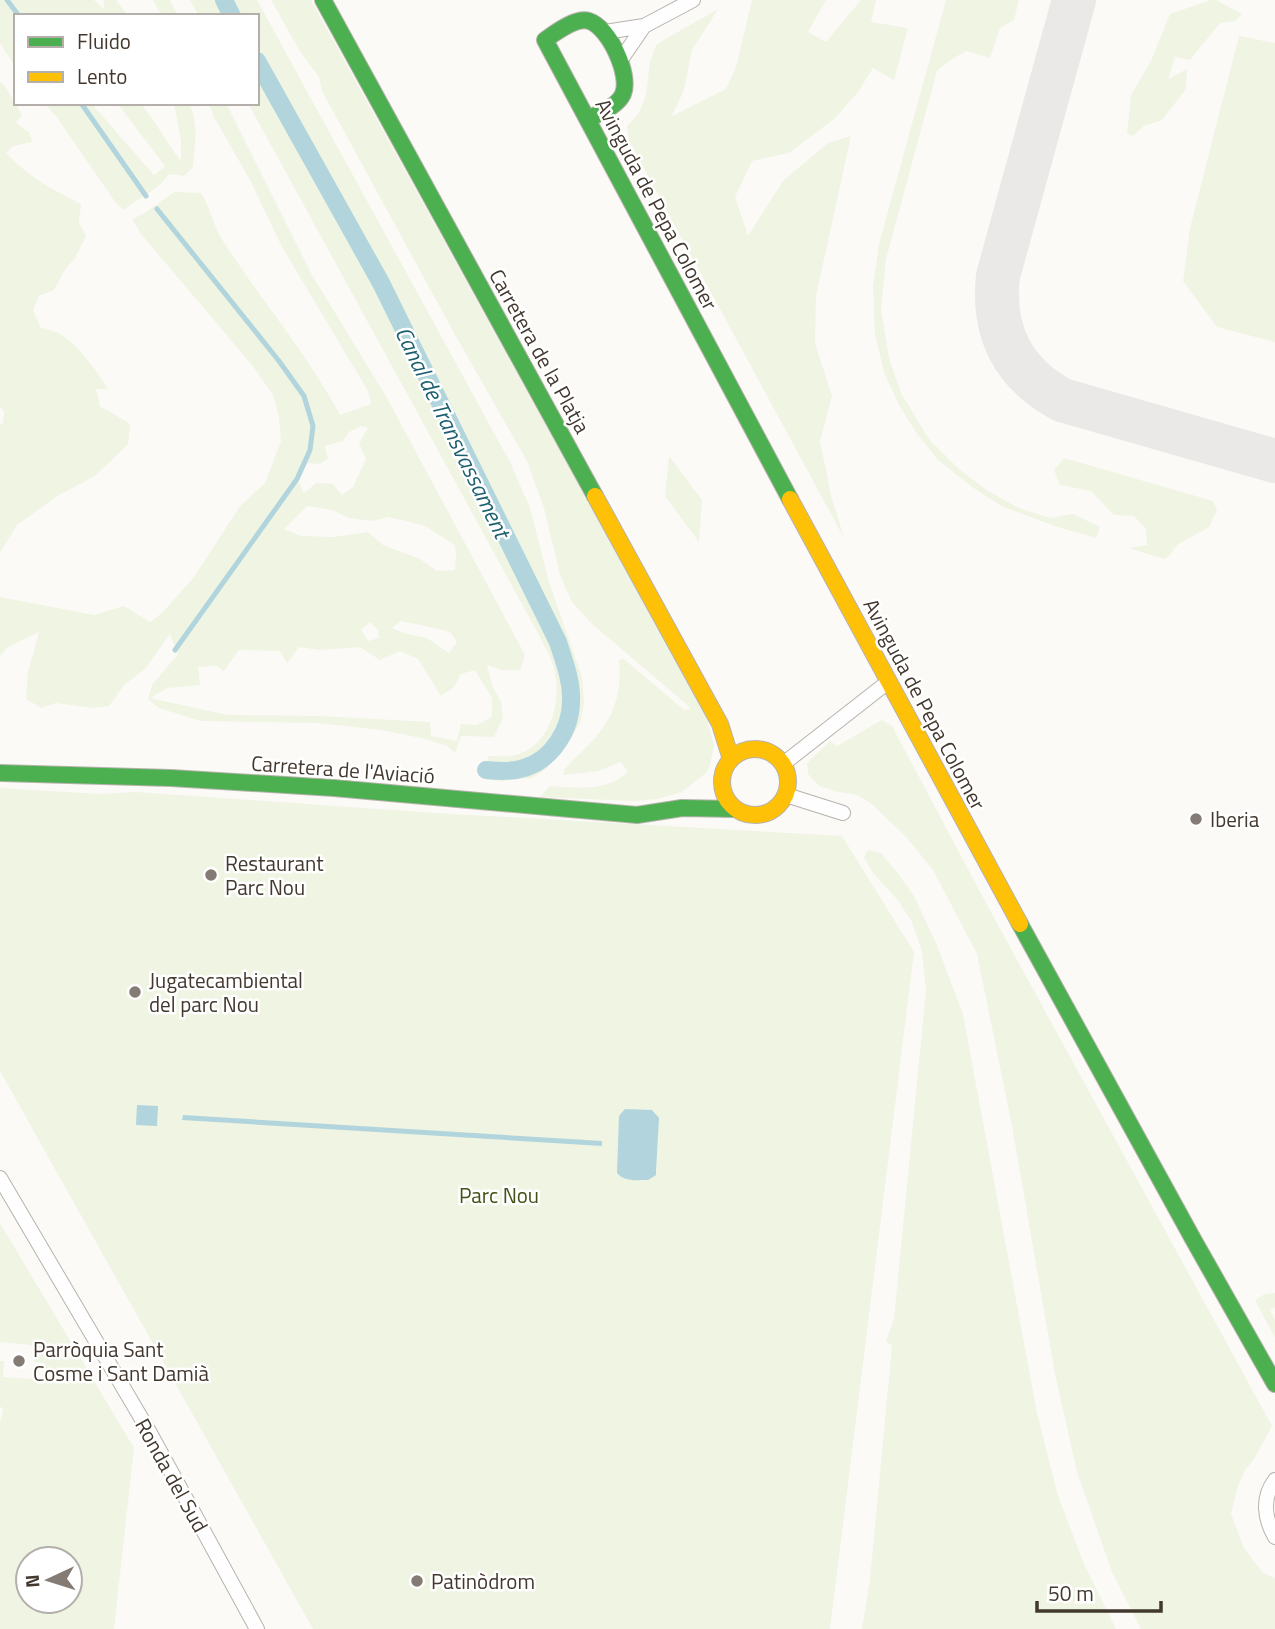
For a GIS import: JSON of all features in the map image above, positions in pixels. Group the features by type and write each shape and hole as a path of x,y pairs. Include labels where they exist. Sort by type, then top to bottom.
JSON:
{"street":[{"name":"Carretera de la Platja","path":"323,0 720,724 728,764"},
{"path":"588,119 617,103 623,94 625,76 604,33 644,26 693,0"},
{"name":"Avinguda de Pepa Colomer","path":"604,33 589,21 582,21 566,26 545,40 888,682 1275,1384"},
{"path":"620,61 644,26"},
{"path":"783,764 888,682"},
{"name":"Carretera de la Platja","path":"720,724 751,749"},
{"path":"763,750 774,755 783,764 788,776 786,795 775,810 762,815 745,814 734,809 726,800 722,790 722,778 728,764 740,752 763,750"},
{"name":"Carretera de l'Aviació","path":"682,808 707,788 728,764"},
{"name":"Carretera de l'Aviació","path":"0,772 171,778 334,788 638,815 682,808 734,809"},
{"path":"786,795 843,813"},
{"name":"Ronda del Sud","path":"0,1178 150,1433 257,1629"},
{"path":"1275,1477 1267,1494 1266,1515 1275,1536"}],"green space":[{"path":"0,0 94,0 105,10 103,0 116,0 126,14 14,14 14,65 0,43"},
{"path":"153,0 170,0 177,14 161,14"},
{"path":"190,0 257,0 510,462 530,508 549,582 582,677 584,702 581,721 571,739 545,770 532,778 500,781 486,779 488,756 516,755 539,741 547,730 556,703 557,689 552,662 249,105 259,105 259,14 198,14"},
{"path":"271,0 311,0 707,718 714,746 710,765 707,772 682,792 657,799 634,801 540,797 550,786 601,786 628,772 621,762 598,771 564,775 564,770 595,738 610,717 620,680 619,660 624,659 684,710 691,708 592,624 572,602 560,575 544,508 527,461 322,91 319,77 301,53"},
{"path":"752,0 826,0 808,32 826,42 861,0 876,0 871,22 908,28 894,80 873,68 858,92 834,119 789,153 752,161 735,197 748,236 783,181 828,143 851,136 816,296 815,343 832,396 820,441 831,495 844,538 629,141 627,126 638,114 646,96 650,61 657,44 718,9 692,50 684,90 672,116 726,89 736,67"},
{"path":"946,0 1019,0 1014,20 1000,28 990,58 966,51 937,71 886,259 881,309 889,358 901,393 929,439 959,469 988,491 1019,508 1050,518 1073,514 1100,527 1096,538 1003,507 972,487 937,459 915,431 884,372 875,335 873,286 879,244"},
{"path":"1211,0 1242,14 1236,21 1220,23 1190,60 1175,57 1168,79 1187,69 1186,89 1162,120 1144,126 1133,136 1127,133 1131,95 1151,61 1170,14"},
{"path":"1239,36 1275,43 1275,342 1217,327 1183,281 1190,228"},
{"path":"0,82 22,115 16,123 30,133 32,142 13,146 6,153 41,182 81,204 79,223 86,236 54,290 39,296 33,310 41,328 65,338 79,350 98,374 108,389 96,389 100,406 130,424 128,444 95,476 59,495 17,525 0,553 0,424 3,423 4,411 0,407"},
{"path":"46,105 93,105 154,175 165,166 119,105 142,105 181,161 181,141 174,105 190,105 196,132 193,167 184,176 169,174 153,190 123,210"},
{"path":"210,105 227,105 312,275 387,398 525,655 520,670 501,670 487,665 493,688 501,702 503,718 494,737 461,736 455,753 447,746 426,739 381,730 317,723 201,721 159,708 148,699 152,685 178,654 170,634 145,669 124,685 109,706 92,708 56,703 41,708 26,699 28,672 39,632 8,647 0,656 0,597 94,615 124,606 150,622 162,613 194,577 240,506 265,483 281,441 273,395 252,365 141,234 132,219 174,192 201,193 223,241 313,370 340,415 371,404 368,391 282,247","holes":["361,426 368,428 359,443 366,459 353,487 342,495 333,484 316,483 304,493 297,479 308,463 320,464 328,458 325,446 343,441 349,432","307,506 332,510 349,518 372,521 388,517 425,526 455,545 455,570 437,571 420,559 383,545 368,532 333,537 301,536 284,529","401,621 439,629 451,633 457,642 449,653 427,638 392,628","370,622 378,630 379,638 368,641 361,630","299,647 320,650 360,647 380,660 400,651 418,659 441,696 454,687 461,674 475,670 492,698 492,717 477,725 461,724 457,741 431,736 430,722 320,716 228,715 150,698 167,688 200,685 198,667 216,666 224,671 239,650 280,651 287,663"]},
{"path":"669,456 702,500 699,542 665,496"},
{"path":"1064,458 1213,501 1217,510 1209,527 1177,545 1164,559 1129,548 1147,545 1146,529 1134,516 1114,515 1091,491 1060,485 1054,470"},
{"path":"882,720 892,726 1272,1426 1245,1470 1231,1514 1244,1548 1263,1573 1275,1578 1275,1629 1141,1629 1112,1572 1077,1472 1055,1374 1012,1126 977,954 933,870 906,837 872,804 857,795 819,786 808,774 807,763 830,741 837,746"},
{"name":"Parc Nou","path":"0,788 100,794 136,792 436,813 842,836 914,952 830,1629 313,1629 0,1071"},
{"path":"868,850 881,853 914,896 936,943 963,1014 1037,1413 1058,1496 1084,1564 1116,1629 862,1629 870,1579 892,1346 886,1341 894,1319 926,990 922,951 911,920 896,898 872,872 864,857"},
{"path":"0,1223 134,1448 114,1629 0,1629 0,1420 3,1408 0,1407 0,1361 4,1361 3,1377 42,1380 44,1363 34,1362 35,1349 31,1345 0,1342"},
{"path":"1275,1293 1275,1307 1270,1310 1275,1320 1275,1338 1255,1300 1265,1294"}],"water":[{"path":"137,1105 158,1106 157,1126 136,1125"},
{"path":"625,1109 652,1110 659,1118 656,1175 648,1180 627,1179 617,1173 619,1116"},
{"path":"183,1115 602,1141 602,1146 182,1120"}],"waterway":[{"path":"7,0 18,14"},
{"name":"Canal de Transvassament","path":"224,0 231,14"},
{"name":"Canal de Transvassament","path":"259,65 381,283 563,656 571,701 568,722 558,742 543,758 524,768 510,771 486,770"},
{"path":"82,105 146,196"},
{"path":"157,209 279,361 304,396 313,426 310,450 297,479 175,650"}],"taxiway":[{"path":"1074,0 998,276 998,315 1002,332 1018,363 1030,377 1062,400 1275,461"}],"traffic: fast":[{"path":"323,0 595,496"},
{"path":"588,119 617,103 625,86 621,64 611,42 597,25 584,20 566,26 545,40 790,499"},
{"path":"0,773 171,778 334,788 637,815 682,808 734,809"},
{"path":"1020,924 1275,1384"}],"traffic: slow":[{"path":"595,496 720,724 731,759"},
{"path":"790,499 1020,924"},
{"path":"755,749 768,751 783,764 788,782 786,795 773,810 755,815 742,813 727,800 722,782 724,769 737,754 755,749"}],"place":[{"name":"Iberia","path":"1196,819"},
{"name":"Restaurant Parc Nou","path":"211,875"},
{"name":"Jugatecambiental del parc Nou","path":"135,992"},
{"name":"Parròquia Sant Cosme i Sant Damià","path":"19,1361"},
{"name":"Patinòdrom","path":"417,1581"}]}
